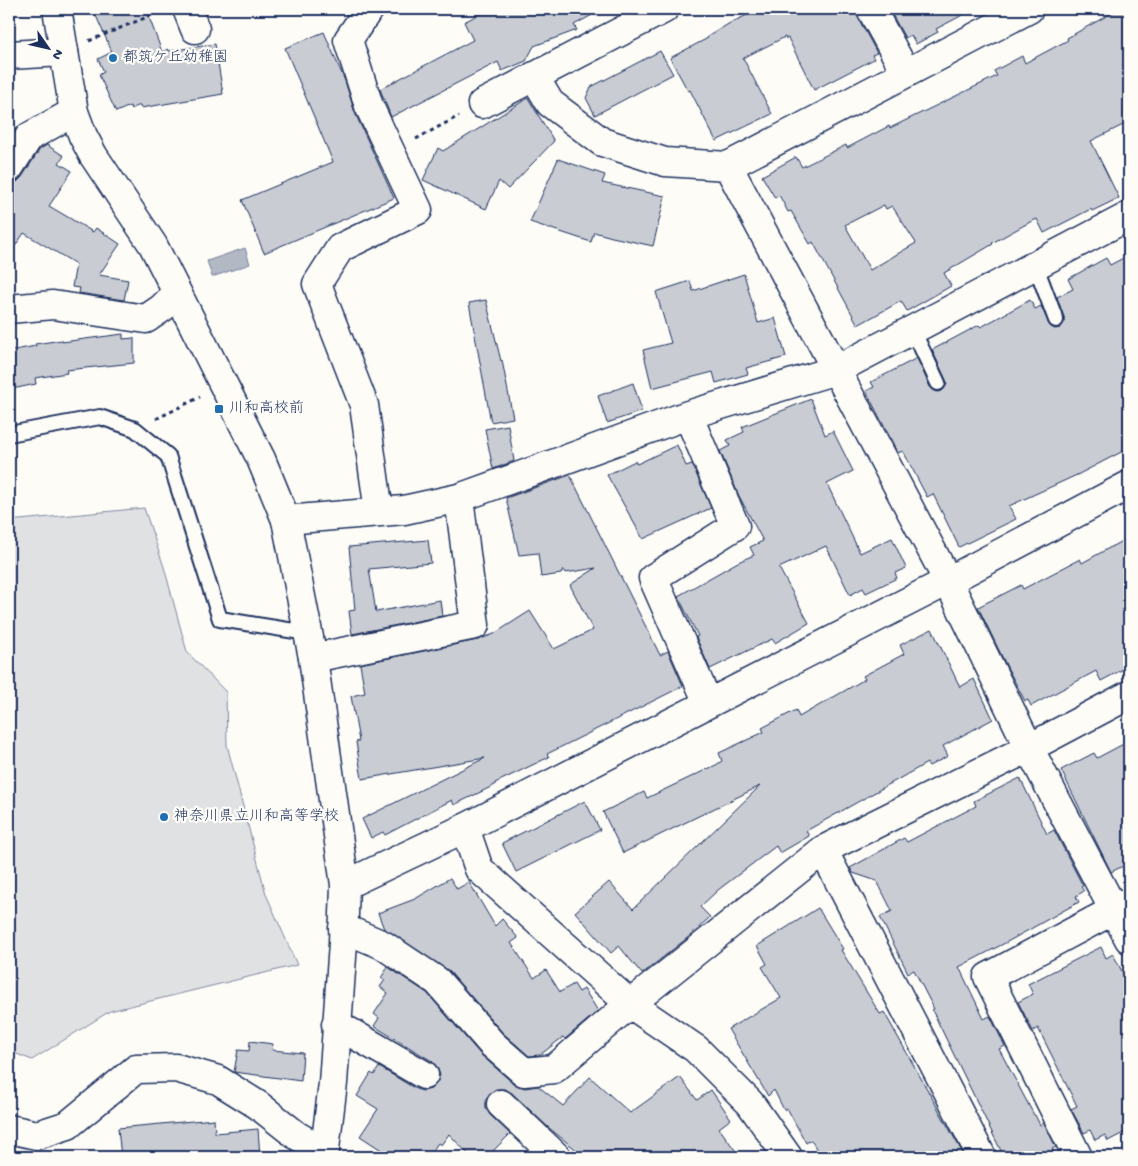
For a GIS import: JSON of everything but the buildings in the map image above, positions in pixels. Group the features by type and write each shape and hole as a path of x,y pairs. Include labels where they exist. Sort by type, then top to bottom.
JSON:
{"street":[{"path":"9,1129 37,1135 68,1125 136,1069 176,1068 218,1080 258,1105 324,1155 333,1083 343,942 345,885 310,646 286,520 261,459 154,245 82,136 74,112 76,47 57,9"},
{"path":"369,9 348,40 370,106 418,210 340,248 317,284 364,404 379,512"},
{"path":"482,104 664,9"},
{"path":"871,9 906,73"},
{"path":"534,76 550,103 602,142 665,162 728,166 1029,9"},
{"path":"9,55 76,47"},
{"path":"9,168 29,137 74,112"},
{"path":"728,166 948,581 1029,748 1122,906 1129,939"},
{"path":"286,520 404,510 458,498 688,416 836,370 912,328 1129,216"},
{"path":"9,309 52,305 146,319 162,308 177,293"},
{"path":"688,416 735,526 653,578 708,703"},
{"path":"345,885 465,828 948,581 1129,485"},
{"path":"310,646 475,625 458,498"},
{"path":"343,928 383,945 437,981 492,1044 524,1072 554,1069 630,1004 823,850 1029,748 1129,695"},
{"path":"465,828 478,869 630,1004 696,1049 750,1104 788,1157"},
{"path":"823,850 982,1157"},
{"path":"1078,1157 988,977 1122,906"},
{"path":"336,1024 424,1075"},
{"path":"501,1104 556,1157"}],"lane":[{"path":"1035,264 1056,320"},
{"path":"912,328 938,383"},
{"path":"9,434 100,417 135,429 168,456 220,619 310,646"}],"path":[{"path":"76,47 152,16"},
{"path":"391,152 482,104"},
{"path":"135,429 200,397"}],"shaded area":[{"path":"245,248 250,264 212,277 207,261"},
{"path":"144,508 164,567 187,652 226,692 227,745 266,894 297,965 110,1011 32,1060 9,1051 9,521"}],"place":[{"name":"都筑ケ丘幼稚園","path":"113,58"},
{"name":"川和高校前","path":"219,409"},
{"name":"神奈川県立川和高等学校","path":"164,817"}]}
